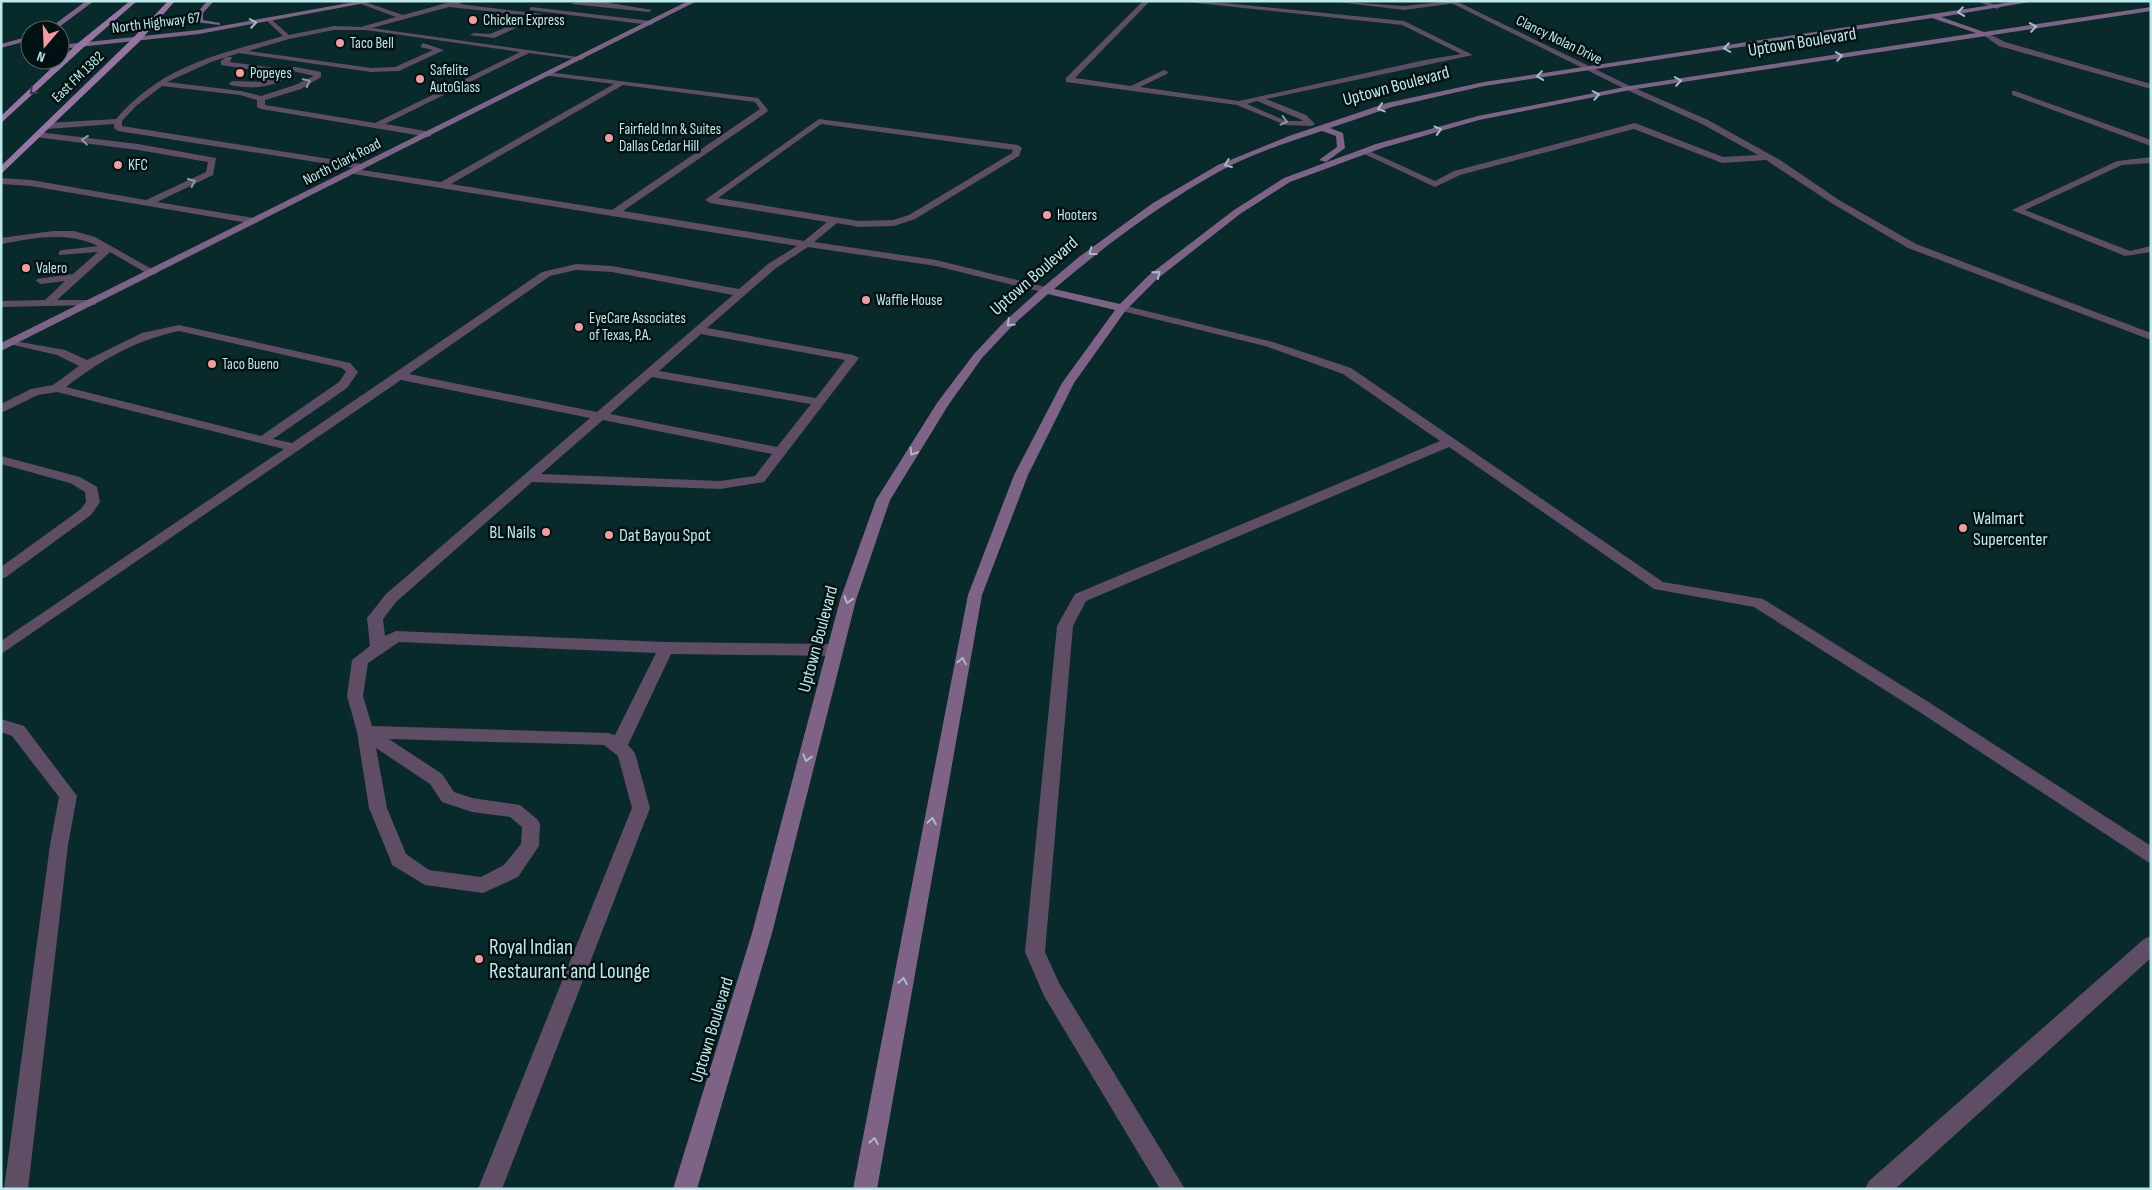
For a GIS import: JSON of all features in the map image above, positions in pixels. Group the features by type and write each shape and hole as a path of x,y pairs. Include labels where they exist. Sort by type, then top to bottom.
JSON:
{"main road":[{"name":"East FM 1382","path":"1,120 81,45 134,1"},
{"name":"East FM 1382","path":"1,171 136,40 172,1"}],"street":[{"path":"64,20 91,1"},
{"path":"211,1 200,13 199,22 232,26"},
{"name":"North Highway 67","path":"70,46 136,40 270,21 373,1"},
{"path":"472,1 651,23"},
{"path":"597,17 629,1"},
{"name":"North Clark Road","path":"1,348 694,1"},
{"path":"1147,1 1069,80 1239,103 1285,123 1311,124 1340,135 1341,148 1287,180"},
{"path":"1181,1 1404,23 1469,55 1425,62 1239,103"},
{"path":"1333,1 1404,8 1452,2"},
{"path":"1979,1 1997,7"},
{"name":"Uptown Boulevard","path":"685,1189 762,933 848,600 883,500 943,403 978,356 1009,323 1046,290 1083,259 1156,205 1221,167 1390,105 1484,84 1588,70 2033,1"},
{"name":"Clancy Nolan Drive","path":"1452,2 1588,70 1705,122 1767,157 1836,202 1912,246 2151,337"},
{"path":"363,3 402,18"},
{"path":"567,3 592,6 606,3 649,10"},
{"path":"463,4 525,18 483,36"},
{"path":"361,29 448,5 463,4 540,15 496,35 467,34"},
{"path":"1404,8 1404,23"},
{"name":"Uptown Boulevard","path":"865,1189 975,595 1021,475 1068,383 1122,308 1153,277 1237,212 1287,180 1364,152 1478,118 1630,88 2151,9"},
{"path":"1931,16 1985,34 2002,44 2151,87"},
{"path":"270,21 288,37"},
{"path":"581,58 361,29 334,28 288,37 235,51 167,78 133,104 118,121 118,128 358,169 441,186 936,263 1270,344 1347,371 1659,586 1758,603 1924,707 2151,856"},
{"path":"235,51 371,70 396,69 440,50 433,46 320,31"},
{"path":"423,37 442,31 458,33"},
{"path":"1,46 20,41"},
{"path":"1,50 20,49"},
{"path":"376,126 528,51"},
{"path":"159,84 241,93 261,99 298,87 317,77 318,74 217,57"},
{"path":"214,81 260,85 276,80 286,74 276,70 224,63 229,59"},
{"path":"1131,89 1164,72"},
{"path":"550,74 758,100 764,110 614,213"},
{"path":"173,85 196,78"},
{"path":"441,186 622,83"},
{"path":"2014,93 2151,143"},
{"path":"261,99 261,108 428,134"},
{"path":"1258,99 1303,117 1311,124"},
{"path":"47,126 118,121"},
{"path":"378,648 375,618 391,598 772,266 806,244 835,220 859,224 894,223 912,217 1016,154 1018,148 819,121 710,200 835,220"},
{"path":"1364,152 1434,184 1457,173 1635,126 1722,160 1767,157"},
{"path":"38,135 138,147 212,160 210,173 148,203"},
{"path":"2151,160 2120,163 2017,210 2129,254 2151,249"},
{"path":"1,181 31,183 254,221"},
{"path":"1,241 32,235 81,236 108,248 152,272"},
{"path":"63,253 108,248"},
{"path":"48,303 108,248"},
{"path":"1,649 546,274 576,267 612,269 741,293"},
{"path":"42,281 77,277"},
{"path":"1,304 91,303"},
{"path":"56,388 87,365 146,335 179,328 346,365 352,372 343,385 263,440"},
{"path":"528,478 720,485 746,483 759,479 782,452 853,358 697,330"},
{"path":"13,342 62,352 87,365"},
{"path":"649,373 819,402"},
{"path":"399,376 782,452"},
{"path":"1,409 35,392 56,388 295,448"},
{"path":"1173,1189 1051,989 1035,952 1065,626 1080,598 1450,442"},
{"path":"1,460 75,480 92,490 92,502 86,512 1,574"},
{"path":"365,732 436,778 448,797 472,805 514,810 531,824 530,846 511,871 483,885 425,877 399,859 378,808 365,732 355,696 360,660 396,636 666,648 834,650"},
{"path":"618,747 666,648"},
{"path":"1,725 18,731 68,796 59,845 16,1189"},
{"path":"365,732 608,739 626,753 642,808 490,1189"},
{"path":"1877,1189 2151,945"}],"place":[{"name":"Chicken Express","path":"473,20"},
{"name":"Taco Bell","path":"340,43"},
{"name":"Popeyes","path":"240,73"},
{"name":"Safelite AutoGlass","path":"420,79"},
{"name":"Fairfield Inn & Suites Dallas Cedar Hill","path":"609,138"},
{"name":"KFC","path":"118,165"},
{"name":"Hooters","path":"1047,215"},
{"name":"Valero","path":"26,268"},
{"name":"Waffle House","path":"866,300"},
{"name":"EyeCare Associates of Texas, P.A.","path":"579,327"},
{"name":"Taco Bueno","path":"212,364"},
{"name":"Walmart Supercenter","path":"1963,528"},
{"name":"BL Nails","path":"546,532"},
{"name":"Dat Bayou Spot","path":"609,535"},
{"name":"Royal Indian Restaurant and Lounge","path":"479,959"}]}
